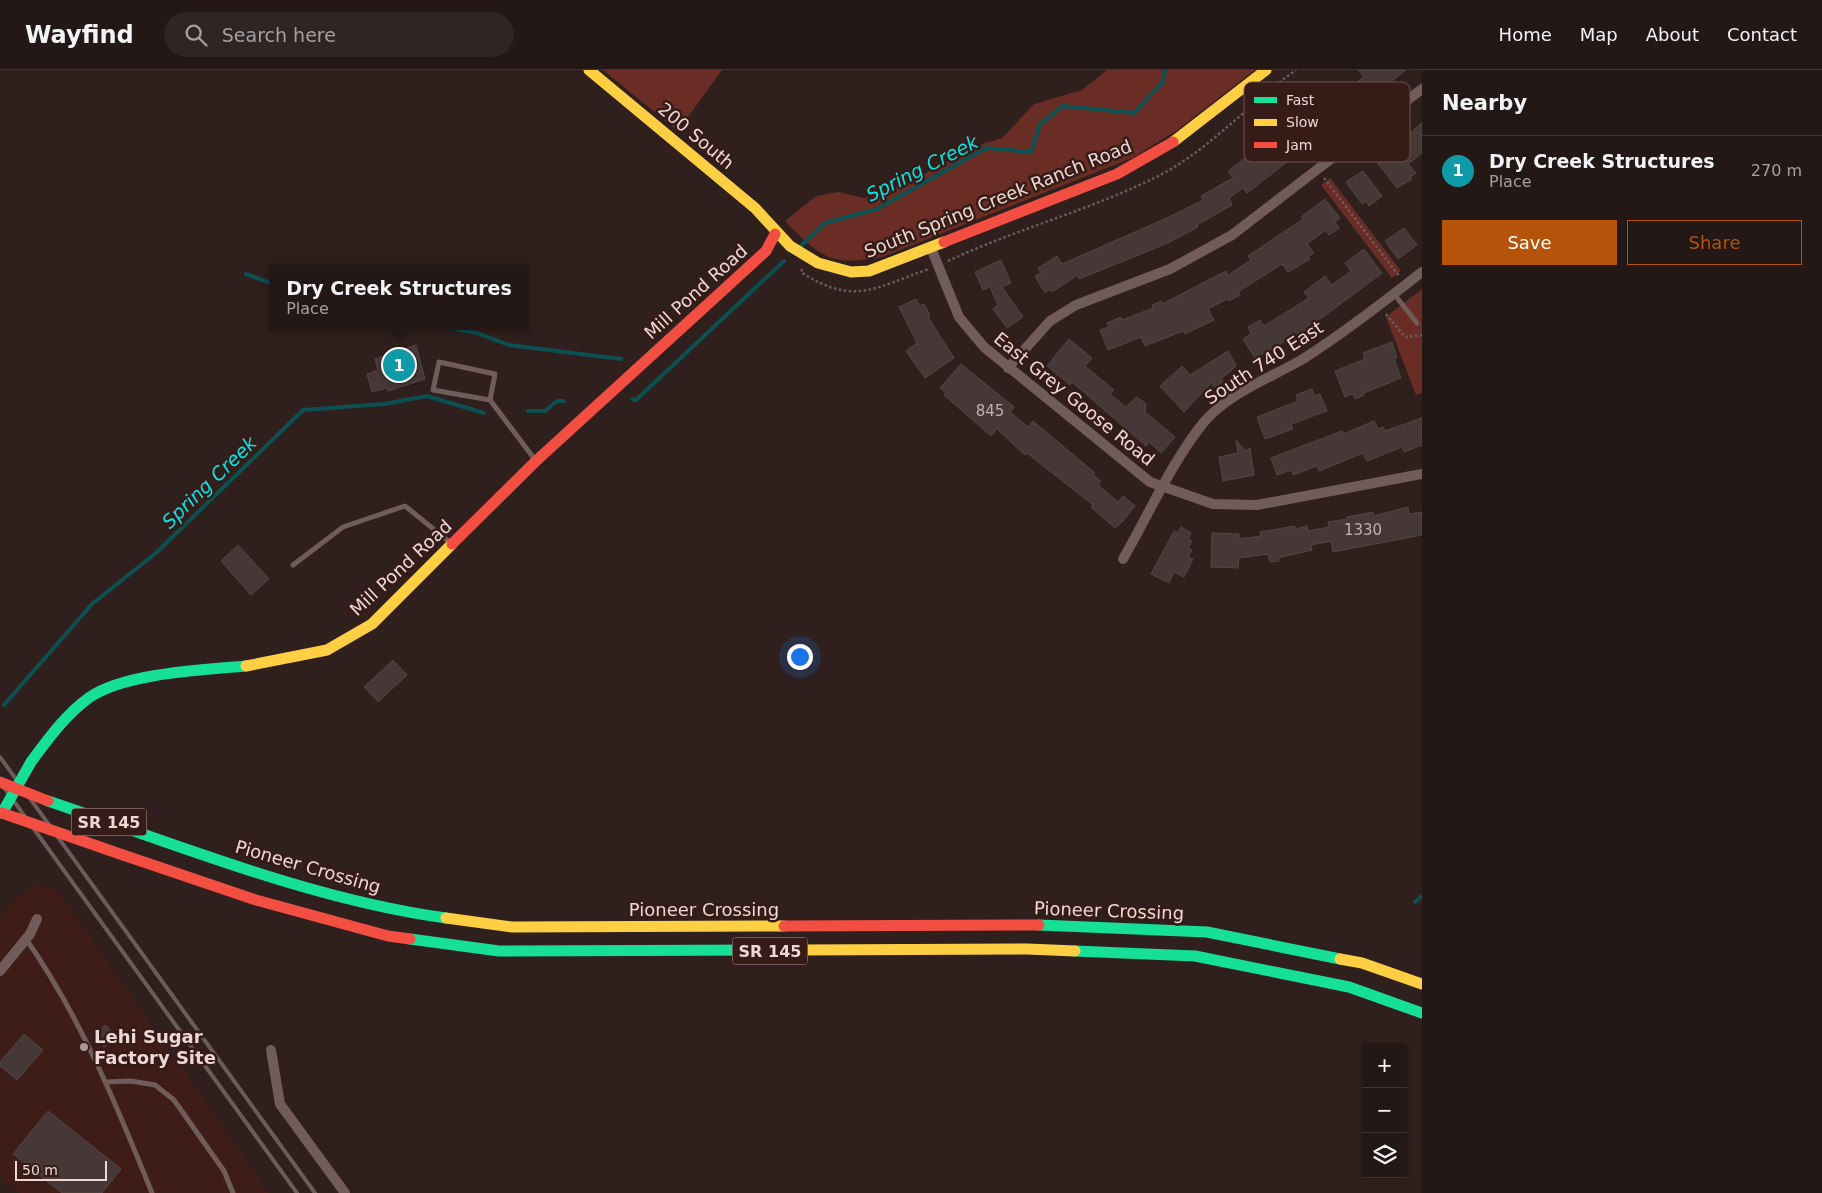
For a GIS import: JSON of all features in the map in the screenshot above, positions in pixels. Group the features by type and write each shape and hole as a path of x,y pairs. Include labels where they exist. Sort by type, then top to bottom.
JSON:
{"main road":[{"name":"200 South","path":"589,70 755,208 775,234 807,258"},
{"name":"South Spring Creek Ranch Road","path":"1250,82 1266,70"},
{"name":"South Spring Creek Ranch Road","path":"807,258 824,266 850,273 869,271 931,248 1117,174 1166,147 1244,87"},
{"name":"Mill Pond Road","path":"0,813 31,762 52,733 89,698 111,686 183,671 252,666 327,650 372,624 536,461 766,251 775,234"},
{"name":"Pioneer Crossing","path":"0,782 269,876 401,912 512,927 1040,925 1207,932 1362,963 1422,984"},
{"name":"SR 145","path":"0,813 256,900 388,936 499,951 1027,949 1195,956 1349,987 1422,1013"}],"street":[{"path":"1410,98 1422,89"},
{"path":"1008,368 1050,321 1076,305 1170,269 1232,234 1326,162"},
{"name":"East Grey Goose Road","path":"931,248 959,317 984,347 1150,482 1213,504 1257,505 1422,474"},
{"name":"South 740 East","path":"1123,559 1183,452 1205,421 1231,399 1304,358 1422,272"},
{"path":"0,971 26,939 37,919"},
{"path":"271,1050 280,1104 345,1193"}],"lane":[{"path":"1394,294 1417,323"},
{"path":"490,400 495,374 438,362 432,390 490,400 536,461"},
{"path":"293,565 343,526 405,506 453,544"},
{"path":"26,939 43,963 106,1082 152,1193"},
{"path":"106,1082 131,1081 155,1085 174,1100 224,1171 233,1193"}],"path":[{"path":"1324,178 1399,276"},
{"path":"1386,314 1405,337 1422,335"}],"shaded area":[{"path":"603,70 722,70 678,131"},
{"path":"1107,70 1255,70 1176,131 1132,158 882,257 850,261 828,256 808,243 785,221 816,196 838,192 864,198 904,185 973,147 1002,138 1034,104 1082,90"},
{"path":"1330,178 1401,271 1392,278 1321,185"},
{"path":"1422,289 1422,393 1416,395 1386,317"},
{"name":"Lehi Sugar Factory Site","path":"33,884 55,887 270,1193 20,1193 0,1178 0,916 6,907"}],"building":[{"path":"1358,70 1406,70 1391,82 1357,82 1364,77"},
{"path":"1422,123 1422,153 1408,164 1416,173 1410,177 1412,179 1397,188 1377,162 1410,162 1410,133"},
{"path":"1244,159 1244,162 1287,162 1247,193 1243,188 1229,198 1232,205 1197,225 1198,227 1168,243 1079,279 1078,275 1052,292 1050,289 1045,293 1035,276 1041,273 1038,268 1057,256 1062,264 1203,200 1201,196 1233,178 1228,171"},
{"path":"1363,171 1382,196 1369,206 1366,201 1362,204 1346,182"},
{"path":"1325,199 1340,218 1335,222 1339,228 1329,235 1326,230 1307,244 1314,253 1308,257 1310,259 1288,272 1282,264 1238,292 1240,295 1229,301 1227,299 1208,309 1214,320 1185,334 1183,331 1145,346 1141,337 1108,350 1100,330 1109,327 1107,323 1121,317 1122,320 1153,308 1152,305 1161,301 1162,304 1226,271 1228,275 1251,260 1248,256 1303,219 1301,217"},
{"path":"1404,228 1417,245 1398,259 1385,241"},
{"path":"1364,249 1382,273 1323,317 1306,327 1307,329 1255,358 1243,339 1251,334 1248,327 1260,320 1264,326 1309,298 1304,292 1325,276 1332,285 1351,271 1345,263"},
{"path":"1001,260 1011,283 1002,287 1023,317 1007,328 993,309 998,305 990,287 983,290 975,272"},
{"path":"916,299 920,306 924,304 930,316 928,317 954,358 925,378 906,351 917,343 899,307"},
{"path":"1069,339 1092,358 1085,366 1114,390 1110,394 1126,407 1137,397 1146,404 1145,412 1175,437 1161,453 1149,442 1146,446 1072,382 1070,385 1047,366"},
{"path":"1392,342 1397,358 1394,359 1401,378 1364,393 1364,395 1355,399 1353,394 1345,397 1335,371 1365,359 1363,353"},
{"path":"416,345 425,379 388,391 387,388 372,392 367,374 378,370 375,359"},
{"path":"1228,351 1236,365 1235,367 1221,379 1223,382 1214,387 1211,383 1184,412 1160,386 1182,366 1190,375"},
{"path":"961,364 1014,407 1010,412 1028,427 1033,421 1095,473 1093,475 1101,481 1098,485 1118,502 1123,496 1135,506 1123,521 1115,528 1091,507 1093,505 1027,453 1025,455 997,429 991,436 944,395 946,393 940,388"},
{"path":"1312,389 1314,396 1320,394 1327,411 1291,424 1293,429 1265,439 1257,417 1298,401 1296,395"},
{"path":"1422,418 1422,445 1404,452 1402,447 1367,461 1363,453 1319,471 1317,466 1293,475 1292,470 1277,475 1271,458 1342,431 1343,434 1374,421 1378,429 1383,427 1385,431"},
{"path":"1236,440 1246,451 1250,448 1254,475 1223,481 1219,457 1238,453"},
{"path":"1408,507 1409,514 1422,512 1422,535 1333,552 1331,541 1311,545 1312,550 1278,558 1279,561 1270,562 1268,554 1239,558 1238,568 1211,567 1212,533 1239,534 1239,539 1261,536 1260,532 1295,526 1295,529 1307,526 1308,531 1329,527 1328,522 1347,519 1347,517 1373,512 1374,516"},
{"path":"1181,527 1191,533 1188,539 1192,541 1188,548 1192,550 1188,557 1193,559 1184,577 1174,572 1169,583 1151,574 1174,531 1178,533"},
{"path":"238,545 269,579 251,595 221,561"},
{"path":"393,660 407,675 378,702 364,687"},
{"path":"106,1025 116,1039 104,1047 95,1033"},
{"path":"24,1034 43,1050 17,1080 0,1066 0,1062"},
{"path":"48,1111 121,1169 102,1193 62,1193 13,1154"}],"waterway":[{"name":"Spring Creek","path":"801,246 825,223 877,209 986,148 1031,152 1040,124 1063,106 1134,113 1163,82 1165,70"},
{"name":"Spring Creek","path":"632,399 636,400 784,261"},
{"path":"246,274 269,283"},
{"path":"461,330 477,333 509,345 621,359"},
{"name":"Spring Creek","path":"4,705 92,604 156,553 303,410 384,404 427,396 484,413"},
{"name":"Spring Creek","path":"528,411 545,411 557,401 564,401"},
{"path":"1415,902 1422,896"}],"railway":[{"path":"0,757 315,1193"},
{"path":"0,782 297,1193"}],"traffic: fast":[{"path":"31,762 73,711 90,697 105,689 165,674 246,666"},
{"path":"2,813 31,762"},
{"path":"48,801 245,869 295,884 396,910 446,918"},
{"path":"1039,925 1207,932 1340,959"},
{"path":"410,939 499,951 799,950"},
{"path":"1075,951 1195,956 1349,987 1422,1013"}],"traffic: slow":[{"path":"589,70 755,208 790,246 818,263 851,272 869,271 944,242"},
{"path":"1250,82 1266,70"},
{"path":"1173,142 1244,87"},
{"path":"246,666 327,650 372,624 452,544"},
{"path":"446,918 512,927 784,926"},
{"path":"799,950 1027,949 1075,951"},
{"path":"1340,959 1362,963 1422,984"}],"traffic: jam":[{"path":"944,242 1117,174 1173,142"},
{"path":"452,544 536,461 766,251 775,234"},
{"path":"0,782 48,801"},
{"path":"2,813 123,855"},
{"path":"123,855 256,900 388,936 410,939"},
{"path":"784,926 1039,925"}],"place":[{"name":"Dry Creek Structures","path":"399,365"},
{"name":"Lehi Sugar Factory Site","path":"84,1047"}]}
